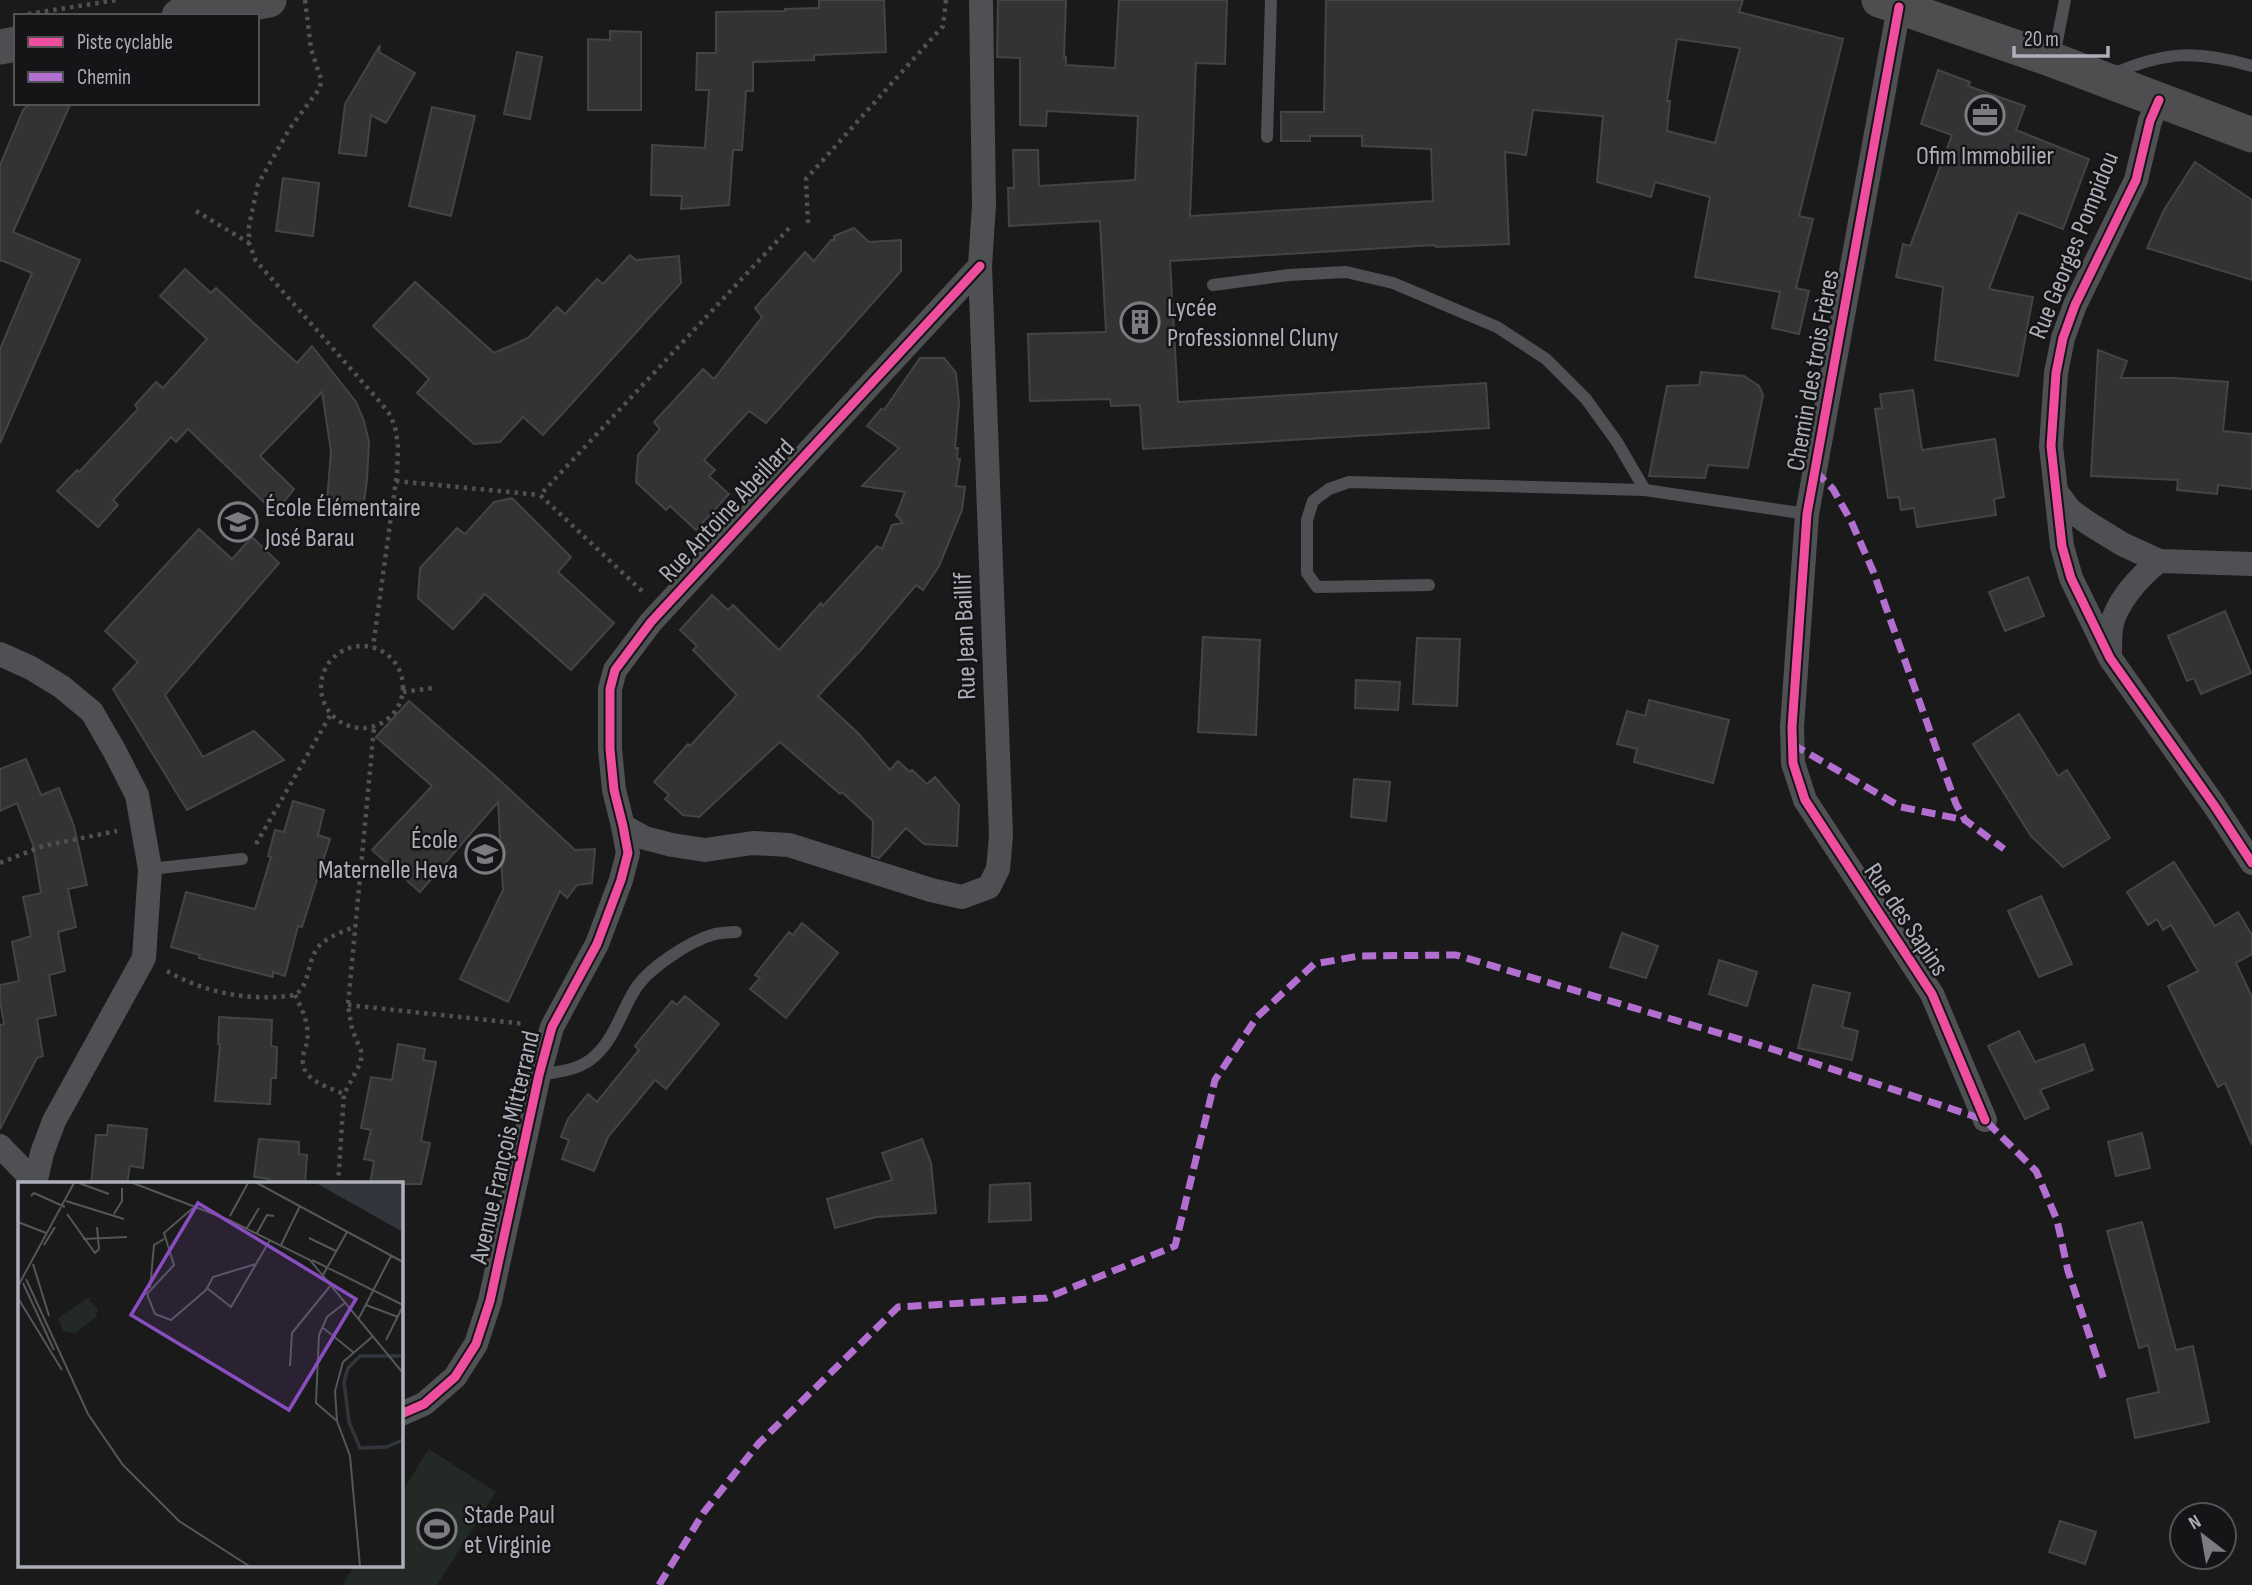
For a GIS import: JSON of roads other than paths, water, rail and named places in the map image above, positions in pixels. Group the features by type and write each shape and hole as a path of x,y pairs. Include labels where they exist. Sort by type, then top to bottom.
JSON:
{"main road":[{"path":"190,14 269,0"},
{"path":"1889,4 2053,60 2252,135"}],"street":[{"name":"Rue Jean Baillif","path":"623,826 645,838 705,850 753,843 789,845 931,890 962,897 989,887 998,869 1002,836 980,266 984,205 982,0"},
{"name":"Chemin des trois Frères","path":"1792,744 1807,514 1889,4"},
{"name":"Rue Georges Pompidou","path":"2159,100 2150,121 2136,180 2075,305 2063,338 2056,373 2051,446 2062,546 2071,578 2110,658 2252,863"},
{"name":"Rue Antoine Abeillard","path":"623,826 614,790 610,749 610,689 621,660 663,610 980,266"},
{"path":"2056,491 2070,510 2088,523 2122,544 2159,561 2252,564"},
{"path":"2110,658 2111,625 2140,576 2159,561"},
{"path":"0,654 31,668 62,687 92,712 137,795 150,869 145,958 54,1121 35,1182"},
{"name":"Rue des Sapins","path":"1792,744 1793,763 1805,800 1932,994 1985,1120"},
{"name":"Avenue François Mitterrand","path":"402,1414 424,1404 455,1377 475,1344 492,1288 552,1027 597,944 621,880 628,853 623,826"},
{"path":"0,1146 34,1182"}],"lane":[{"path":"1267,137 1271,0"},
{"path":"2053,60 2066,0"},
{"path":"2103,79 2141,62 2186,55 2219,57 2252,66"},
{"path":"1213,285 1289,275 1346,272 1393,283 1497,327 1546,359 1586,400 1617,442 1645,490"},
{"path":"1429,585 1317,587 1307,573 1307,520 1313,500 1329,489 1349,482 1645,490 1807,514"},
{"path":"150,869 242,859"},
{"path":"539,1075 571,1070 589,1061 608,1044 634,989 659,965 688,946 714,934 736,932"}],"place":[{"name":"Ofim Immobilier","path":"1985,115"},
{"name":"Lycée Professionnel Cluny","path":"1140,322"},
{"name":"École Élémentaire José Barau","path":"238,522"},
{"name":"École Maternelle Heva","path":"485,854"},
{"name":"Stade Paul et Virginie","path":"437,1529"}]}
